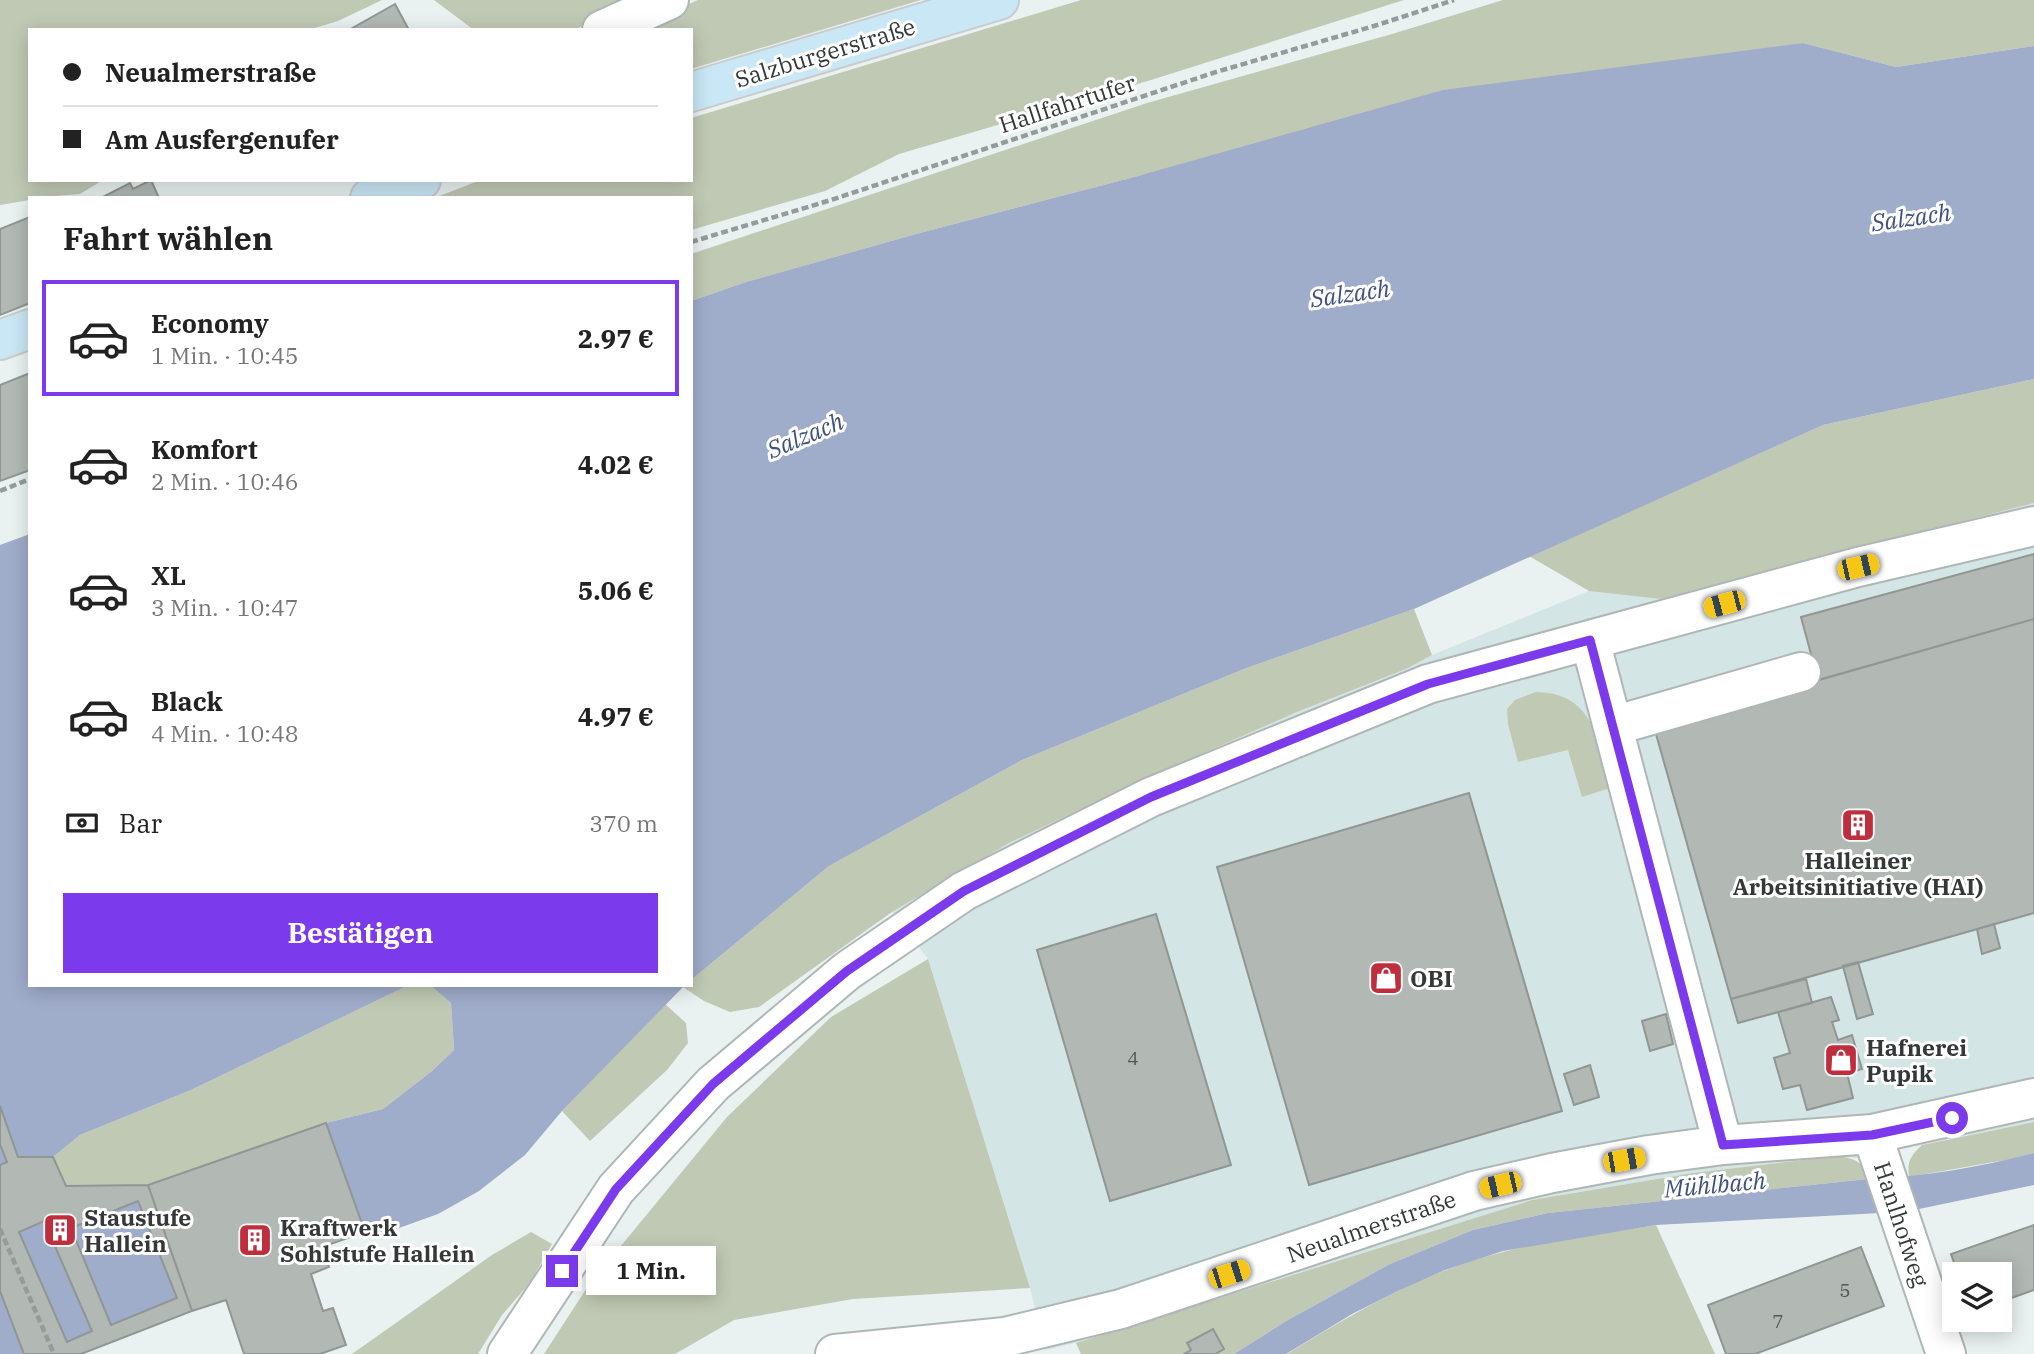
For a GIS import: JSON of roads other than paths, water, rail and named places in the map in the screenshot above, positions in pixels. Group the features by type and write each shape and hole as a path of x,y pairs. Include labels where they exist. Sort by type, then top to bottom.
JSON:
{"main road":[{"name":"Salzburgerstraße","path":"693,91 999,0"},
{"path":"378,190 412,182"},
{"path":"0,340 28,329"}],"street":[{"path":"606,28 668,0"},
{"path":"507,1354 616,1189 713,1084 847,971 964,891 1151,797 1428,684 1858,567 2034,526"},
{"path":"1590,640 1723,1145"},
{"path":"1613,726 1801,672"},
{"name":"Neualmerstraße","path":"835,1354 993,1345 1121,1309 1474,1191 1552,1173 1648,1155 1723,1145 1877,1151 2034,1098"},
{"name":"Hanlhofweg","path":"1877,1151 1946,1354"}],"water":[{"name":"Salzach","path":"1803,43 1896,67 2034,46 2034,379 1823,425 1414,609 1244,669 1022,760 829,866 693,978 693,300 746,282 916,234 1138,176 1443,90"},
{"path":"28,535 28,987 405,987 191,1090 80,1135 53,1157 62,1187 183,1191 210,1300 78,1354 0,1354 0,545"},
{"path":"432,987 683,987 562,1111 525,1155 479,1191 438,1214 385,1233 365,1232 326,1123 383,1109 454,1050 451,1003"},
{"path":"2034,1153 2034,1185 1919,1209 1656,1225 1503,1251 1445,1270 1398,1291 1352,1314 1286,1354 1234,1354 1286,1321 1390,1264 1473,1230 1548,1213 1931,1174"}],"place":[{"name":"Halleiner Arbeitsinitiative (HAI)","path":"1858,825"},
{"name":"OBI","path":"1386,978"},
{"name":"Hafnerei Pupik","path":"1841,1060"},
{"name":"Staustufe Hallein","path":"60,1230"},
{"name":"Kraftwerk Sohlstufe Hallein","path":"255,1240"}],"water label":[{"name":"Mühlbach","path":"1715,1184"}]}
